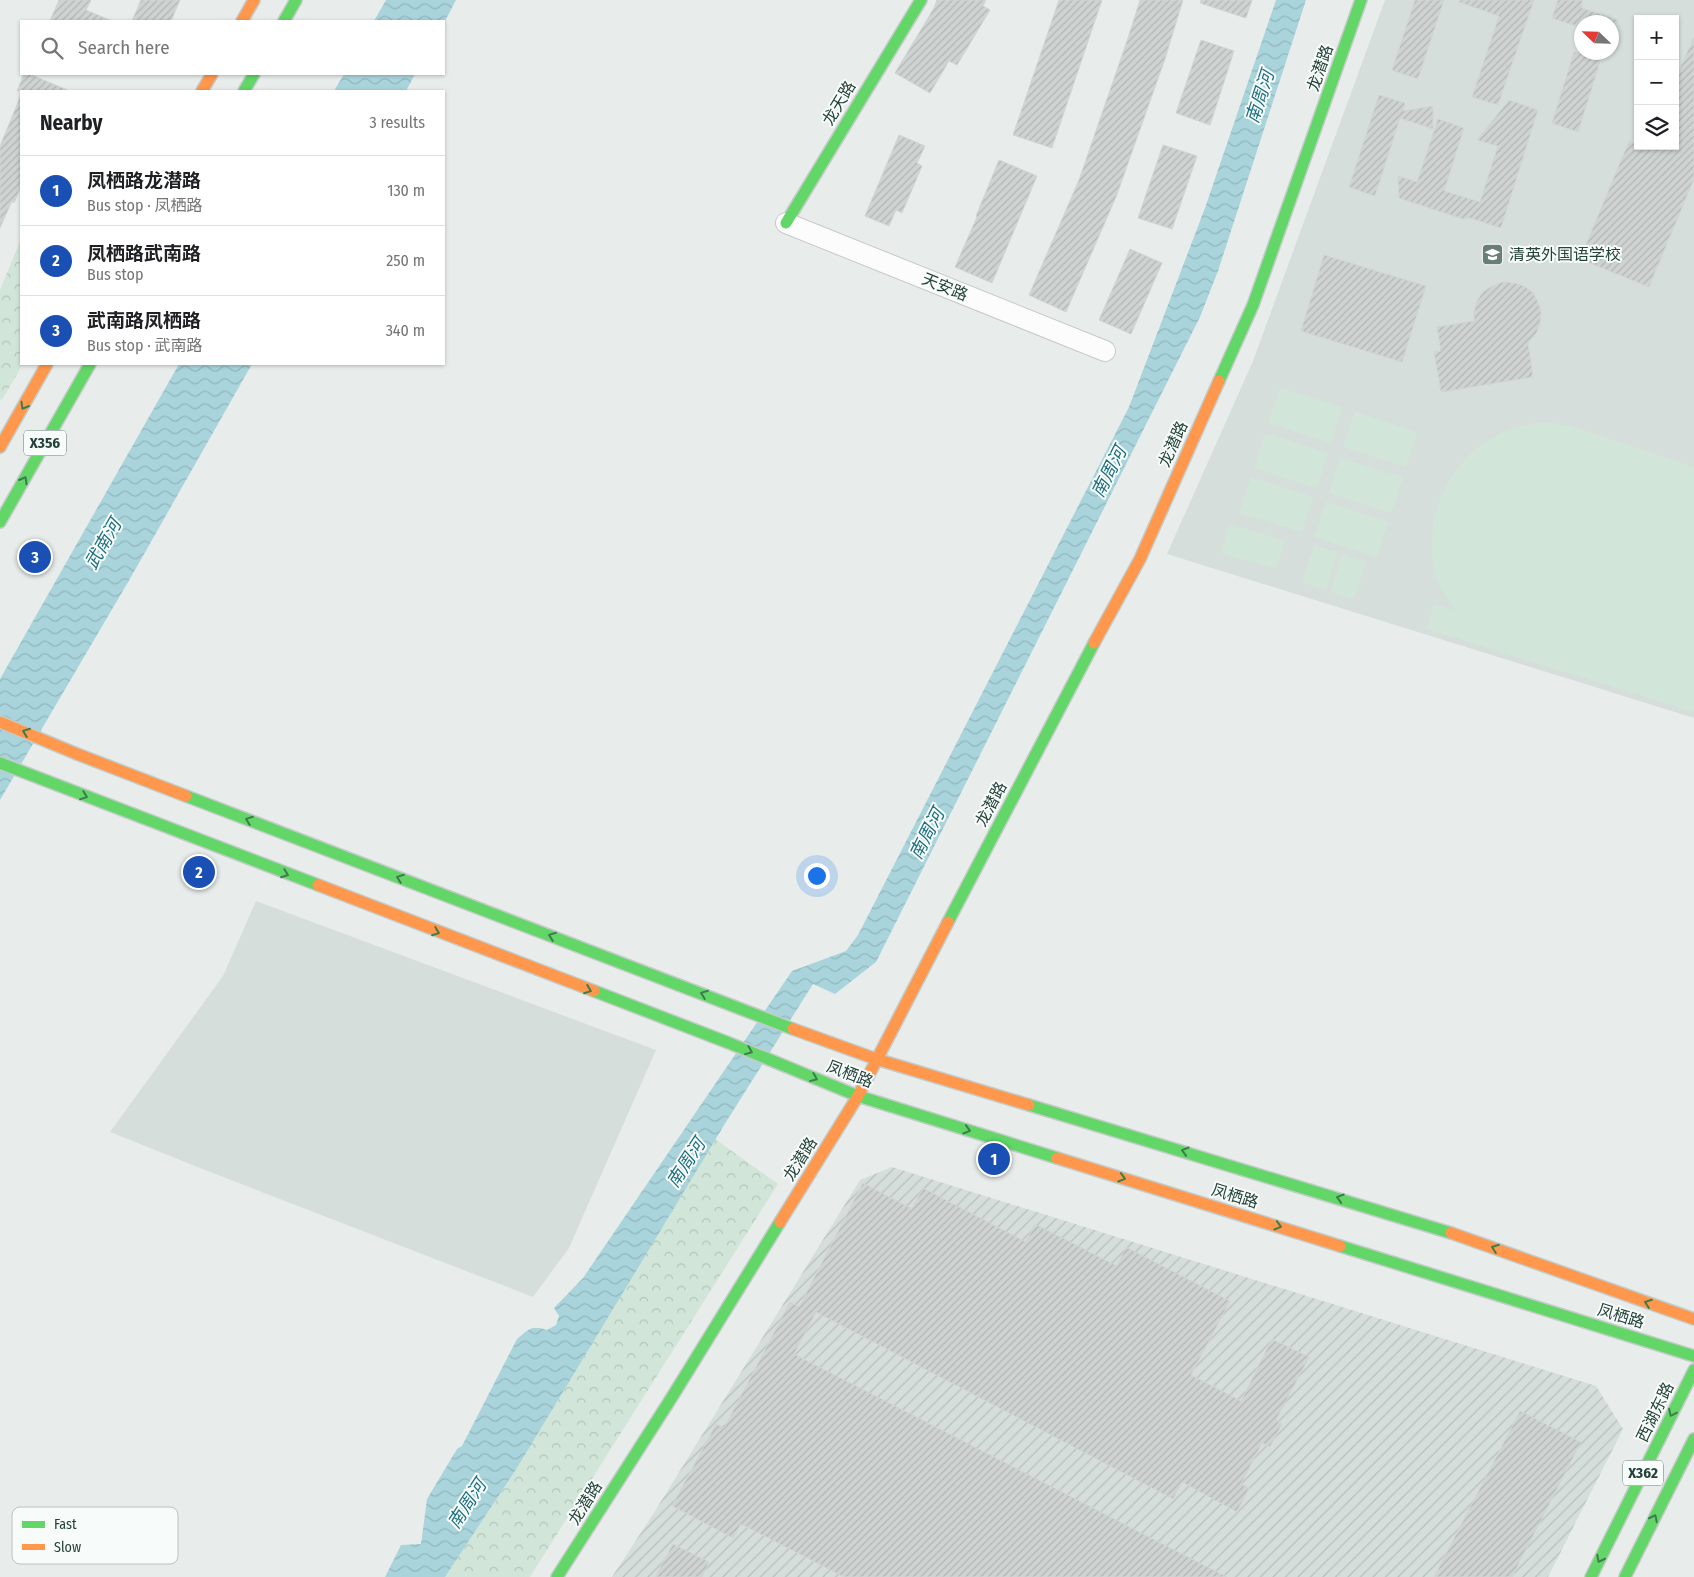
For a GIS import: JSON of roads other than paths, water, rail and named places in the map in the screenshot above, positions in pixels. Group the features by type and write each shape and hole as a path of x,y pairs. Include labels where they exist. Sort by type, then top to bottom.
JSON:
{"main road":[{"path":"243,20 254,0"},
{"path":"285,20 296,0"},
{"name":"龙天路","path":"786,223 921,0"},
{"name":"龙潜路","path":"557,1577 858,1096 876,1058 1070,687 1140,559 1254,305 1361,0"},
{"path":"203,90 211,75"},
{"path":"245,90 253,75"},
{"name":"X356","path":"0,447 46,365"},
{"name":"X356","path":"0,522 89,365"},
{"name":"凤栖路","path":"0,722 95,761 788,1027 876,1058 1426,1224 1694,1319"},
{"name":"凤栖路","path":"0,763 729,1043 858,1096 1694,1356"},
{"name":"西湖东路","path":"1591,1577 1694,1370"},
{"name":"X362","path":"1624,1577 1694,1439"}],"street":[{"name":"天安路","path":"786,223 1105,351"}],"water":[{"path":"386,0 456,0 445,21 375,20"},
{"name":"南周河","path":"1276,0 1306,0 1218,271 1200,317 876,962 835,994 813,984 726,1122 517,1468 445,1577 385,1577 401,1545 421,1544 427,1499 457,1449 462,1446 517,1339 530,1329 547,1330 556,1325 559,1316 554,1308 583,1278 792,971 846,951 858,935 1129,407 1205,208"},
{"path":"343,75 414,75 407,90 335,90"},
{"name":"武南河","path":"178,365 251,365 131,577 0,800 0,679"}],"place":[{"name":"清英外国语学校","path":"1493,254"},
{"name":"武南路凤栖路","path":"35,557"},
{"name":"凤栖路武南路","path":"199,872"},
{"name":"凤栖路龙潜路","path":"994,1159"}]}
